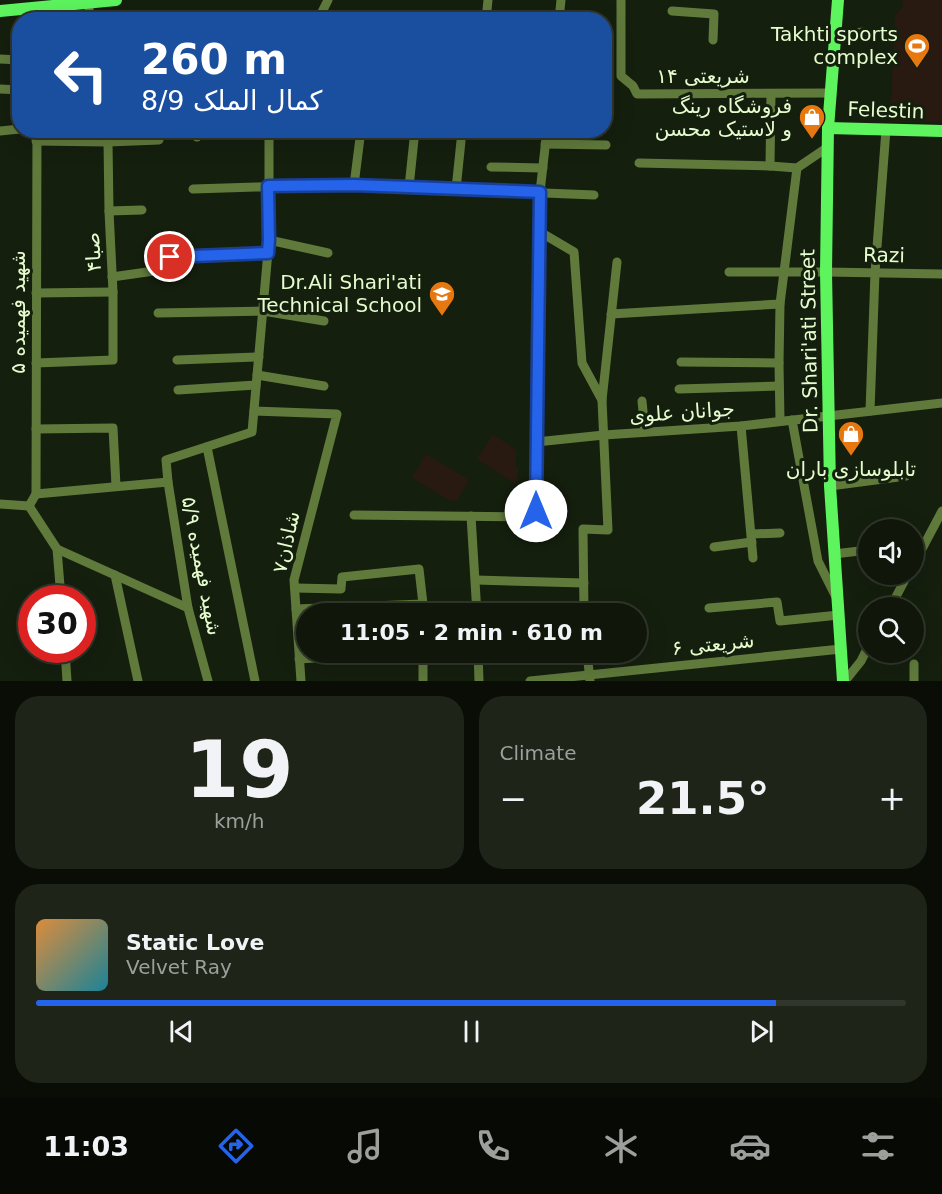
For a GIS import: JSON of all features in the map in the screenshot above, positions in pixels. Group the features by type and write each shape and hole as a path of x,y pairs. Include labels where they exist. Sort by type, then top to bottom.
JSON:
{"main road":[{"path":"0,11 66,2 89,3 109,0"},
{"name":"Dr. Shari'ati Street","path":"838,0 828,128 826,272 830,486 844,681"},
{"name":"Felestin","path":"828,128 942,131"}],"street":[{"name":"شریعتی ۱۴","path":"621,0 621,76 633,86 637,94 830,93"},
{"path":"683,0 684,12"},
{"path":"89,3 89,12"},
{"path":"672,11 714,14 713,40"},
{"path":"835,34 865,32"},
{"path":"771,94 771,166"},
{"path":"870,411 875,273 886,130"},
{"name":"شهید فهمیده ۵","path":"36,138 36,494"},
{"path":"36,141 108,142 119,138"},
{"path":"142,138 159,140"},
{"path":"168,482 166,460 252,432 269,240 270,138"},
{"path":"354,185 360,138"},
{"path":"409,187 414,138"},
{"path":"354,515 525,517 536,511 540,192 546,138"},
{"path":"456,189 461,141"},
{"name":"صبا۴","path":"36,363 113,360 108,142"},
{"path":"545,144 606,145"},
{"path":"639,163 796,168 828,147"},
{"path":"490,167 543,168"},
{"path":"780,421 780,304 796,168"},
{"path":"193,189 354,185 594,195"},
{"path":"109,211 142,210"},
{"path":"540,232 574,252 582,363 602,400"},
{"path":"269,240 328,252"},
{"path":"170,257 268,253"},
{"path":"584,603 583,529 608,530 602,400 616,262"},
{"path":"112,277 154,271"},
{"name":"Razi","path":"729,272 942,274"},
{"path":"36,293 113,292"},
{"path":"611,314 780,304"},
{"path":"158,313 263,311 324,321"},
{"path":"177,360 259,357"},
{"path":"681,362 779,363"},
{"path":"178,390 257,380 324,386"},
{"path":"679,389 779,386"},
{"path":"642,401 645,432"},
{"name":"جوانان علوی","path":"536,442 741,426 942,403"},
{"name":"شاذان۷","path":"254,411 337,414 294,580 296,609"},
{"path":"792,420 818,561 837,600"},
{"path":"741,426 753,558"},
{"path":"36,429 113,428 116,486"},
{"path":"207,447 255,681"},
{"path":"830,486 906,476"},
{"name":"شهید فهمیده ۵/۹","path":"36,494 168,482 188,608 208,681"},
{"path":"29,506 36,494"},
{"path":"0,504 29,506"},
{"path":"29,506 57,549 60,585"},
{"path":"924,544 942,511"},
{"path":"471,516 477,603"},
{"path":"714,547 780,533"},
{"path":"57,549 188,608"},
{"path":"834,554 858,551"},
{"path":"295,588 341,589 342,577 419,569 422,603"},
{"path":"115,575 138,681"},
{"path":"476,580 584,583"},
{"path":"709,608 777,602 780,621 838,615"},
{"name":"شریعتی ۶","path":"530,681 589,678 841,649"},
{"path":"66,663 67,681"},
{"name":"شاذان۷","path":"299,663 301,681"},
{"path":"423,663 423,681"},
{"path":"478,663 479,681"},
{"path":"588,663 589,678"},
{"path":"844,681 859,663"},
{"path":"914,664 914,681"}],"shaded area":[{"name":"Takhti sports complex","path":"903,0 942,0 942,122 890,122 895,16 902,8"},
{"path":"493,434 516,450 518,478 515,484 477,459"},
{"path":"426,454 469,480 457,501 449,500 412,478"}],"place":[{"name":"Takhti sports complex","path":"917,69"},
{"name":"فروشگاه رینگ و لاستیک محسن","path":"812,140"},
{"name":"Dr.Ali Shari'ati Technical School","path":"442,317"},
{"name":"تابلوسازی باران","path":"851,457"}],"route":[{"path":"170,257 268,253 268,186 354,185 540,192 536,511"}]}
